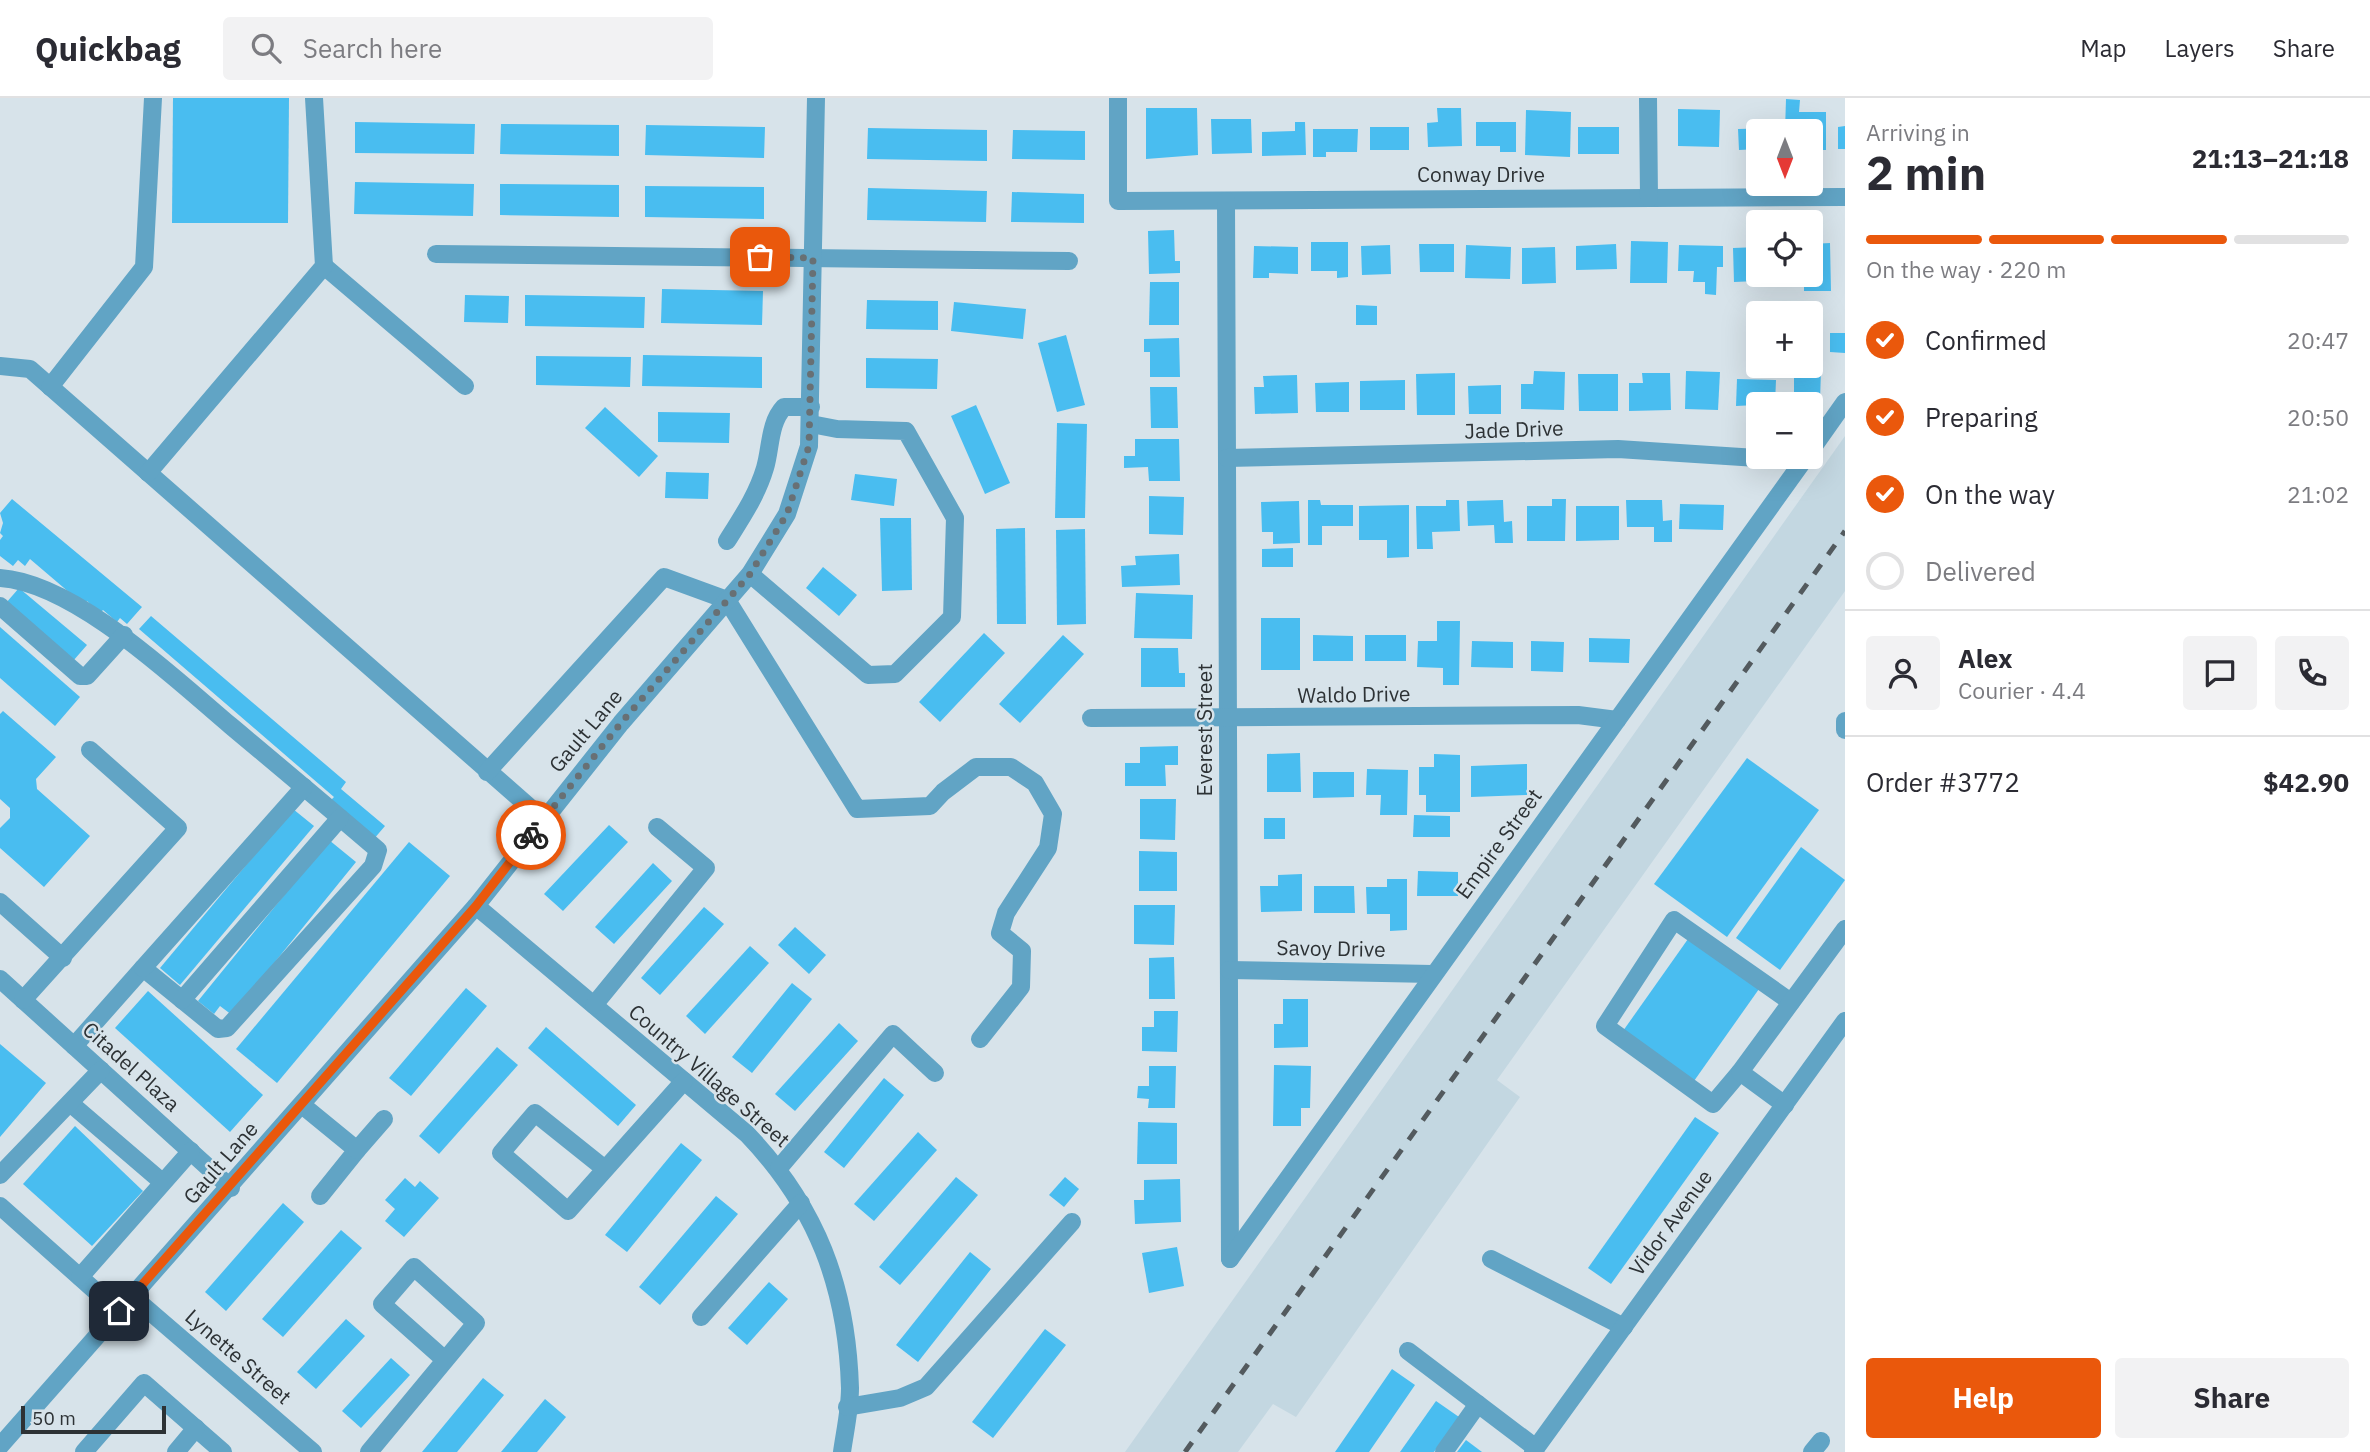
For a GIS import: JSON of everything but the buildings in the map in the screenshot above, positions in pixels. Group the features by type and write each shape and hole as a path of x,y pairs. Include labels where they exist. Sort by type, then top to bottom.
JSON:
{"street":[{"path":"50,387 145,267 153,98"},
{"path":"148,473 324,266 314,98"},
{"name":"Gault Lane","path":"0,1446 231,1188 476,906 543,818 750,574 787,514 809,446 816,98"},
{"name":"Conway Drive","path":"1118,98 1118,201 1845,197"},
{"path":"1648,98 1649,198"},
{"name":"Everest Street","path":"1226,201 1230,1259"},
{"path":"436,254 1069,261"},
{"path":"324,266 465,386"},
{"path":"0,366 30,369 487,772 543,818"},
{"name":"Empire Street","path":"1823,433 1845,402"},
{"path":"727,541 750,504 765,468 776,416 784,407 837,429 905,431 955,518 952,617 895,674 868,675 750,574"},
{"name":"Jade Drive","path":"1227,458 1618,450 1746,454"},
{"name":"Empire Street","path":"1230,1259 1432,974 1798,469"},
{"path":"487,772 664,577 727,600 856,809 930,806 976,767 1011,767 1035,783 1053,814 1048,848 1006,913 1000,933 1022,951 1021,987 980,1040"},
{"path":"0,578 22,579 43,588 124,635 378,850 373,866 227,1028 218,1029 143,968"},
{"path":"0,606 80,676 87,676 124,635"},
{"name":"Waldo Drive","path":"1091,718 1578,715 1617,720"},
{"path":"23,1000 178,828 90,750"},
{"path":"74,1046 304,787"},
{"path":"182,1000 340,818"},
{"path":"594,1005 706,868 657,827"},
{"path":"0,902 63,958"},
{"name":"Country Village Street","path":"476,906 747,1134 779,1168 801,1203 827,1255 839,1298 849,1378 842,1452"},
{"path":"1791,1002 1674,920 1605,1026 1713,1104 1740,1072 1845,929"},
{"name":"Savoy Drive","path":"1228,970 1432,974"},
{"name":"Citadel Plaza","path":"1,982 231,1188"},
{"name":"Vidor Avenue","path":"1534,1450 1845,1021"},
{"path":"779,1168 893,1034 935,1073"},
{"path":"0,1175 101,1070"},
{"path":"1740,1072 1785,1105"},
{"path":"605,1169 535,1113 501,1153 568,1211 684,1081"},
{"path":"70,1102 161,1181"},
{"path":"303,1105 357,1150"},
{"path":"320,1196 384,1119"},
{"path":"80,1277 161,1181 191,1152"},
{"path":"701,1317 801,1203"},
{"path":"0,1206 119,1311"},
{"path":"848,1407 900,1398 926,1387 1072,1222"},
{"path":"1491,1259 1624,1327"},
{"path":"369,1452 476,1323 414,1267 382,1304 445,1360"},
{"name":"Lynette Street","path":"133,1297 313,1452"},
{"path":"1408,1352 1534,1450"},
{"path":"84,1452 144,1383 223,1452"},
{"path":"1444,1452 1478,1404"},
{"path":"176,1452 196,1428"}],"shaded area":[{"path":"1845,436 1845,591 1497,1080 1520,1097 1296,1417 1273,1404 1238,1452 1125,1452 1823,469"}],"railway":[{"path":"1185,1452 1845,531"}],"way so far":[{"path":"531,835 621,723 750,574 787,514 809,446 813,258 760,257"}],"route":[{"path":"119,1311 231,1188 476,906 531,835"}]}
